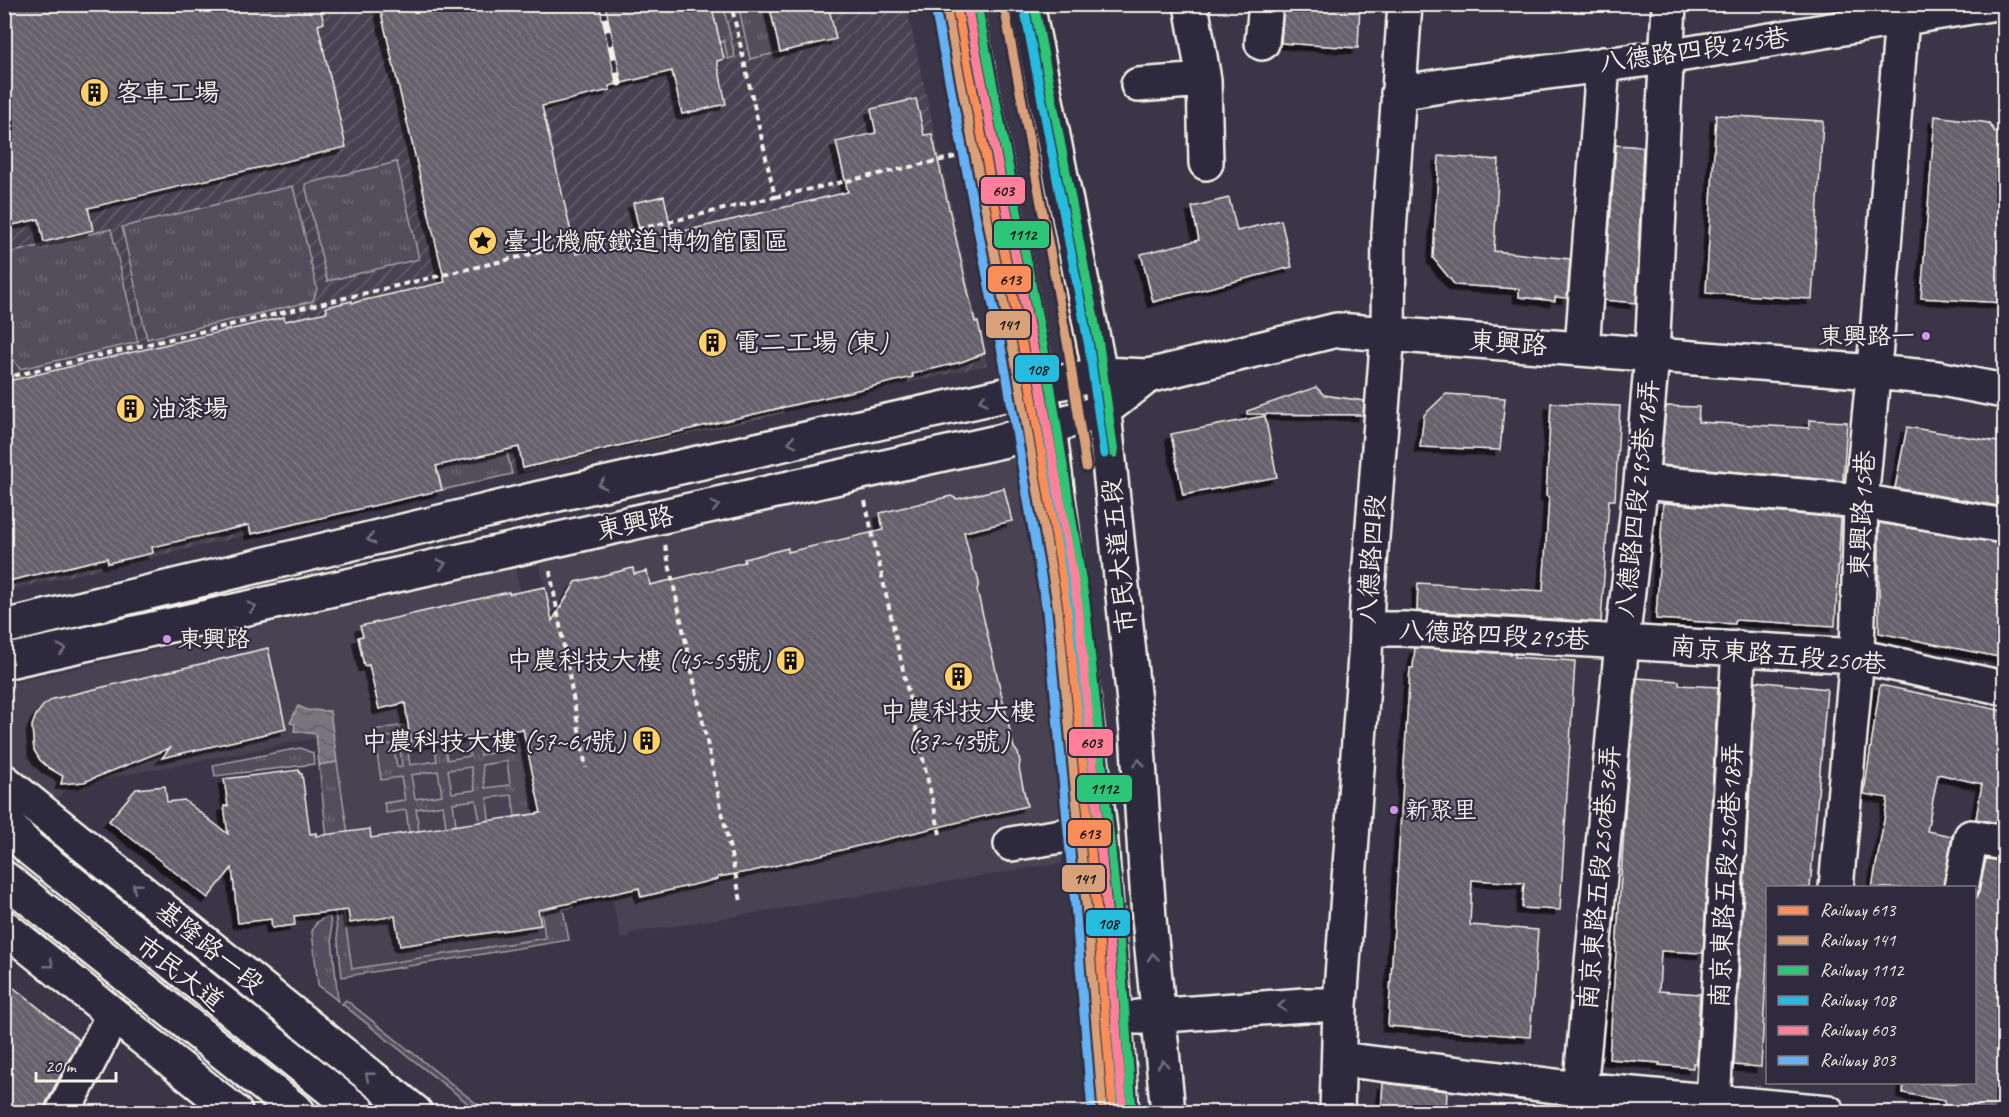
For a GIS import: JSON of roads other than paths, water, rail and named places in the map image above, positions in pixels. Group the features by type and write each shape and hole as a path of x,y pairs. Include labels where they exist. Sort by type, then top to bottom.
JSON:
{"main road":[{"name":"市民大道五段","path":"965,4 1049,426 1100,830 1122,1113"},
{"name":"市民大道五段","path":"1027,4 1100,374 1137,731 1148,906 1168,1113"},
{"path":"1191,4 1204,80 1206,163"},
{"path":"1262,43 1266,4"},
{"name":"八德路四段","path":"1337,1113 1340,1005 1388,333 1388,253 1405,4"},
{"name":"八德路四段295巷18弄","path":"1622,642 1641,482 1652,355 1669,4"},
{"name":"八德路四段245巷","path":"1398,93 1666,57 1903,11 1989,4"},
{"path":"1873,372 1903,11"},
{"path":"1582,349 1603,64"},
{"path":"1138,85 1204,80"},
{"name":"東興路","path":"4,627 536,499 1100,374 1148,376 1337,330 1873,372 1937,378 2004,391"},
{"name":"東興路15巷","path":"1857,656 1861,501 1873,372"},
{"name":"東興路","path":"4,662 1002,441 1103,411 1148,376"},
{"path":"1641,482 1861,501 2004,526"},
{"name":"八德路四段295巷","path":"1366,629 1622,642"},
{"name":"南京東路五段250巷","path":"1622,642 1857,656 2004,688"},
{"name":"南京東路五段250巷36弄","path":"1578,1101 1622,642"},
{"name":"南京東路五段250巷18弄","path":"1728,1107 1739,648"},
{"path":"1836,886 1857,656"},
{"name":"基隆路一段","path":"4,781 415,1113"},
{"name":"市民大道","path":"4,821 17,841 357,1113"},
{"path":"1011,844 1100,830"},
{"path":"1961,886 1971,837 2004,843"},
{"path":"4,879 298,1113"},
{"path":"4,927 235,1113"},
{"path":"1116,1018 1304,1005 1340,1005"},
{"path":"63,1113 113,1015"},
{"path":"1340,1059 1578,1101 1728,1107 1819,1104"}],"water":[{"path":"298,706 307,710 330,711 337,762 319,765 316,734 294,731 295,724 290,723"}],"railway":[{"path":"602,4 619,83"}],"rail line":[{"name":"613","path":"956,4 1028,374 1068,608 1113,1112"},
{"name":"603","path":"967,4 1038,372 1078,606 1123,1111"},
{"name":"1112","path":"977,4 1048,371 1085,603 1117,907 1132,1112"},
{"name":"1112","path":"1034,4 1099,345 1114,453"},
{"name":"141","path":"946,6 1018,376 1058,609 1103,1112"},
{"name":"108","path":"967,6 1038,373 1075,604 1107,908 1122,1112"},
{"name":"141","path":"1004,6 1068,347 1086,467"},
{"name":"108","path":"1024,6 1089,347 1104,454"},
{"name":"803","path":"935,8 1007,378 1047,611 1092,1112"}],"place":[{"name":"客車工場","path":"95,92"},
{"name":"臺北機廠鐵道博物館園區","path":"482,241"},
{"name":"東興路一","path":"1926,336"},
{"name":"電二工場 (東)","path":"713,342"},
{"name":"油漆場","path":"130,408"},
{"name":"東興路","path":"167,639"},
{"name":"中農科技大樓 (45~55號)","path":"791,660"},
{"name":"中農科技大樓 (37~43號)","path":"958,677"},
{"name":"中農科技大樓 (57~61號)","path":"646,741"},
{"name":"新聚里","path":"1394,810"}]}
